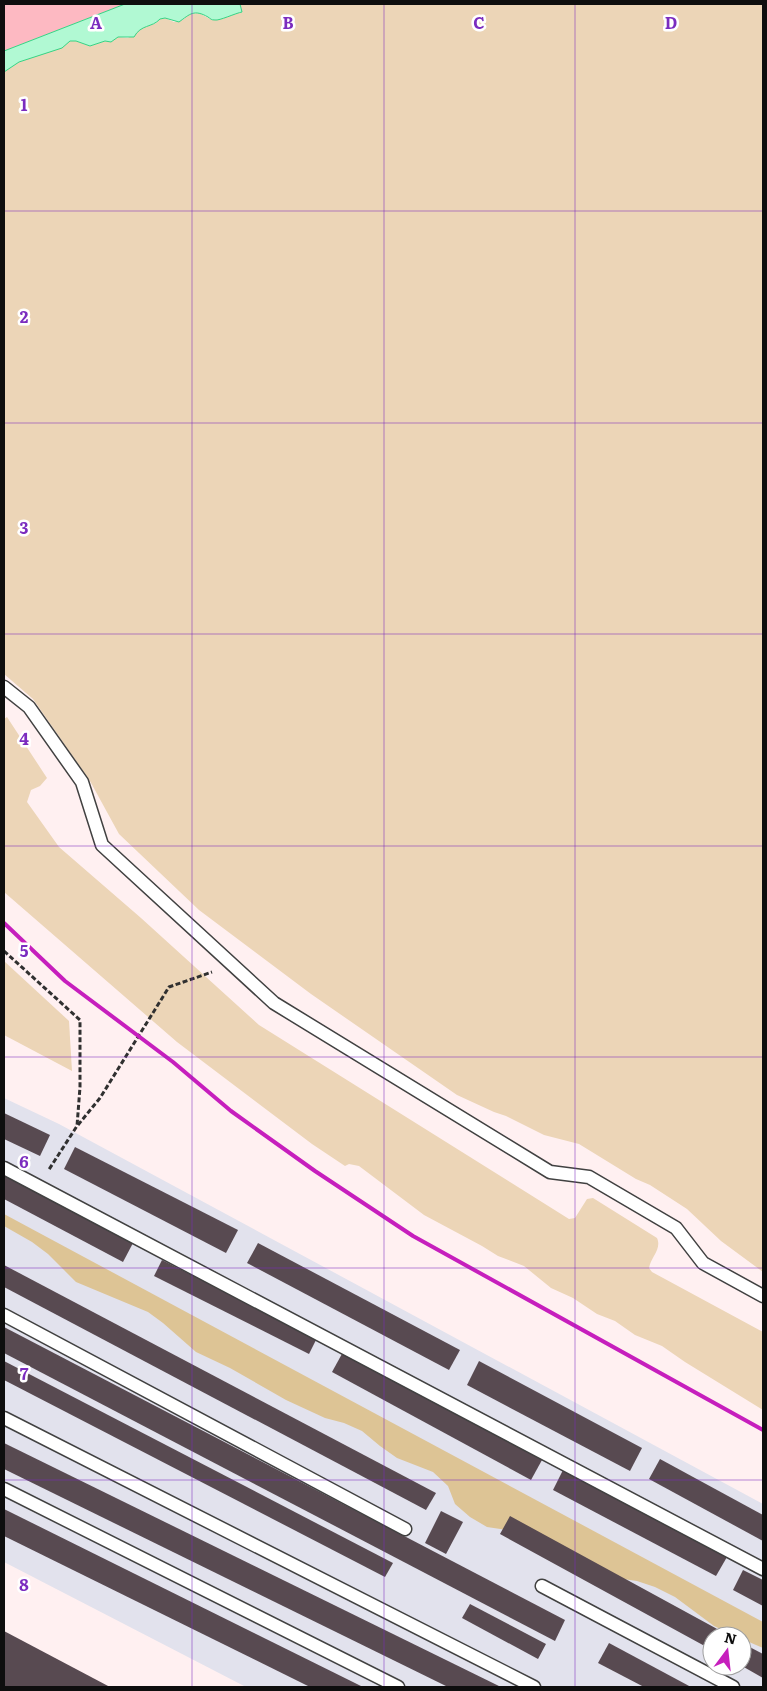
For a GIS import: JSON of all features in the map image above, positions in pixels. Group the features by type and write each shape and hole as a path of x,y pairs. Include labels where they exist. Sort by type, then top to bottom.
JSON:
{"lane":[{"path":"4,687 29,707 82,782 102,845 274,1003 550,1172 589,1176 676,1228 702,1263 763,1296"},
{"path":"4,1168 763,1570"},
{"path":"4,1315 405,1529"},
{"path":"4,1418 534,1687"},
{"path":"4,1489 398,1687"},
{"path":"542,1586 733,1687"}],"path":[{"path":"4,951 80,1020 80,1088 77,1126"},
{"path":"38,1186 77,1126 100,1098 170,987 232,965"}],"shaded area":[{"path":"125,4 240,4 242,12 217,20 212,20 199,13 189,15 179,22 165,18 160,19 140,30 134,37 118,37 111,42 105,41 90,46 70,41 62,48 19,62 4,72 4,51"},
{"path":"240,4 763,4 763,1272 721,1241 687,1209 650,1185 636,1179 579,1144 544,1135 457,1095 311,994 199,910 119,834 90,781 33,699 4,674 4,72 19,62 70,41 90,46 105,41 111,42 118,37 128,38 140,29 156,23 160,19 165,18 174,22 184,19 188,14 199,13 212,20 242,12"},
{"path":"7,717 47,778 40,786 31,790 27,802 59,847 259,1025 569,1219 575,1218 587,1199 593,1198 657,1238 658,1246 649,1268 652,1272 763,1332 763,1410 662,1346 635,1335 615,1321 597,1314 573,1298 551,1288 524,1266 498,1256 424,1215 359,1166 349,1164 345,1166 312,1144 177,1042 4,892 4,719"},
{"path":"4,961 69,1021 72,1071 4,1035"},
{"path":"4,1098 59,1124 763,1504 763,1687 246,1687 4,1562"},
{"path":"4,1214 763,1622 763,1648 752,1643 752,1626 714,1626 675,1597 655,1587 637,1581 616,1578 507,1530 487,1527 470,1517 455,1504 448,1486 433,1472 397,1458 362,1431 344,1423 325,1418 286,1400 230,1368 196,1352 148,1312 76,1282 48,1254 32,1242 4,1226"}],"sand":[{"path":"4,4 125,4 4,51"}],"building":[{"path":"4,1113 50,1135 40,1156 4,1139"},
{"path":"75,1147 238,1230 226,1253 64,1169"},
{"path":"4,1175 133,1243 123,1262 4,1199"},
{"path":"258,1243 460,1350 449,1370 247,1263"},
{"path":"162,1260 317,1338 309,1354 154,1276"},
{"path":"4,1265 436,1493 426,1510 4,1287"},
{"path":"4,1327 565,1620 555,1641 4,1353"},
{"path":"343,1352 542,1460 531,1480 332,1372"},
{"path":"4,1361 393,1563 385,1577 4,1380"},
{"path":"479,1361 642,1448 630,1471 467,1385"},
{"path":"4,1443 501,1687 448,1687 4,1469"},
{"path":"660,1459 763,1515 763,1541 649,1479"},
{"path":"563,1470 727,1557 716,1576 553,1490"},
{"path":"4,1509 363,1687 310,1687 4,1536"},
{"path":"441,1511 463,1522 446,1554 425,1543"},
{"path":"510,1516 712,1626 702,1626 702,1645 500,1534"},
{"path":"743,1570 763,1580 763,1606 733,1590"},
{"path":"470,1604 546,1644 538,1659 462,1618"},
{"path":"4,1631 110,1687 4,1687"},
{"path":"609,1643 691,1687 644,1687 598,1663"},
{"path":"752,1648 763,1654 763,1678 752,1672"}],"railway":[{"path":"4,923 65,981 173,1062 231,1111 315,1171 413,1236 763,1430"}]}
